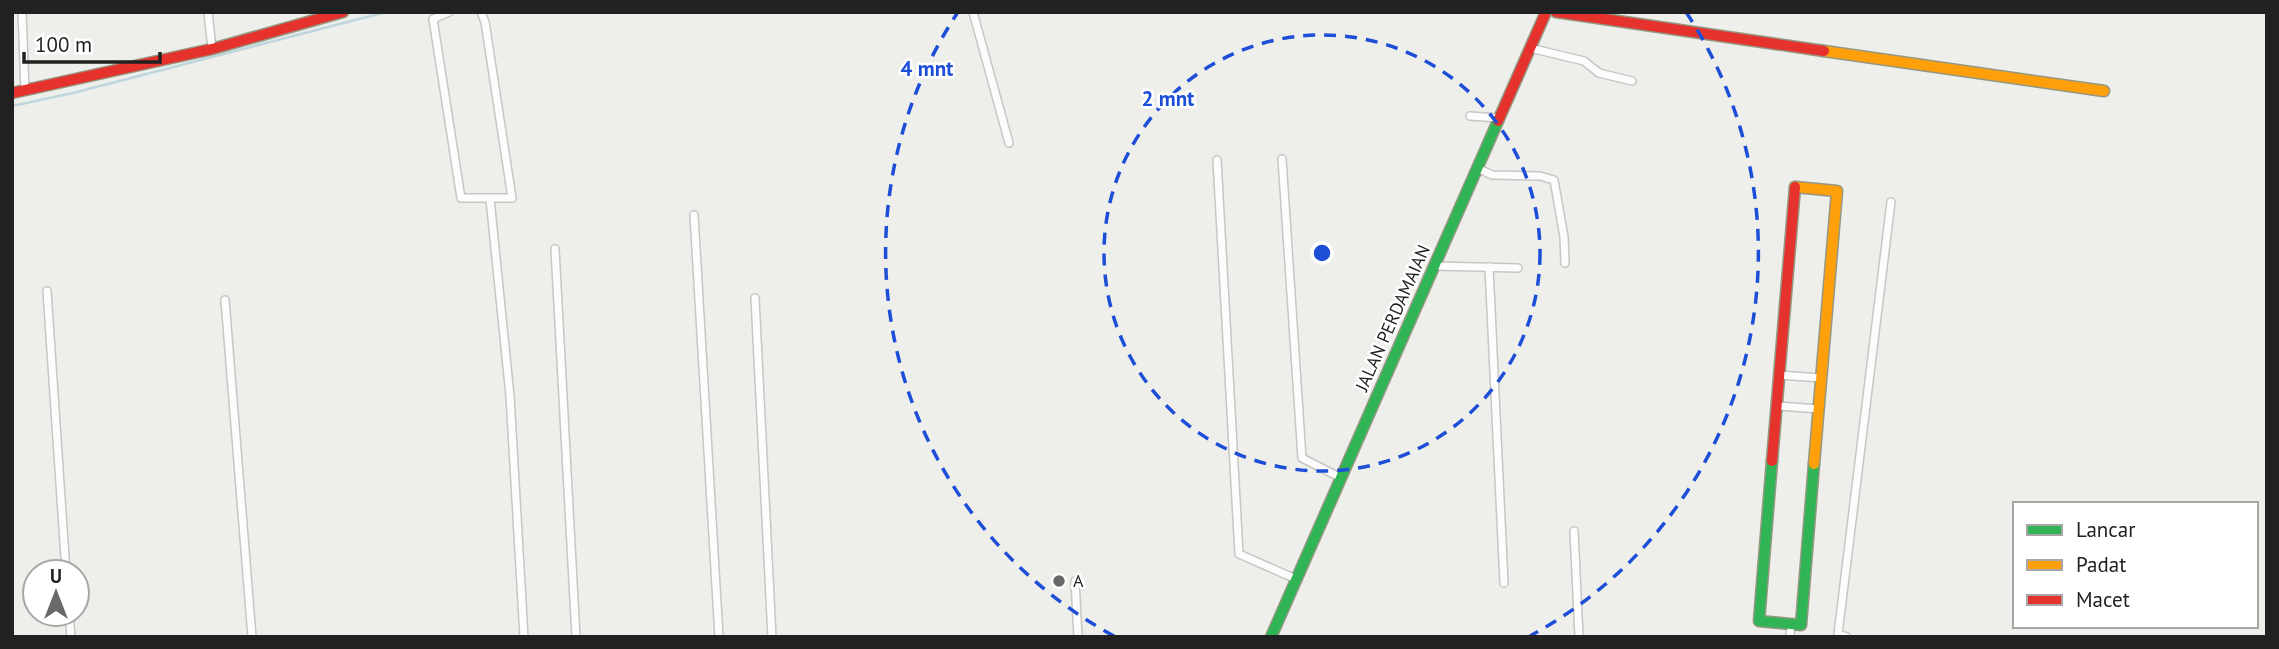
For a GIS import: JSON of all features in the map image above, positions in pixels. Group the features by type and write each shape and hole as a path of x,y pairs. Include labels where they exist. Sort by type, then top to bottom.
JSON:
{"street":[{"path":"22,12 25,90"},
{"path":"208,12 212,49"},
{"path":"12,93 212,49 343,12"},
{"path":"449,12 433,19 461,198 512,198 485,22 481,12"},
{"path":"974,12 1009,143"},
{"name":"JALAN PERDAMAIAN","path":"1271,637 1546,12"},
{"path":"1556,12 2104,91"},
{"path":"1530,48 1584,61 1599,73 1632,82"},
{"path":"1470,116 1499,118"},
{"path":"1282,159 1302,458 1341,478"},
{"path":"1217,160 1239,554 1296,579"},
{"path":"1477,168 1492,175 1540,176 1554,180 1564,237 1565,263"},
{"path":"1795,187 1837,191 1821,378 1801,625 1759,621 1795,187"},
{"path":"490,199 510,396 524,637"},
{"path":"1847,637 1838,634 1891,202"},
{"path":"694,215 719,637"},
{"path":"555,249 576,637"},
{"path":"1435,266 1518,268"},
{"path":"1489,267 1504,583"},
{"path":"47,291 65,558"},
{"path":"755,298 772,637"},
{"path":"225,300 252,637"},
{"path":"1779,375 1821,378"},
{"path":"1777,406 1819,409"},
{"path":"1574,531 1579,637"},
{"path":"1075,581 1078,637"},
{"path":"1790,637 1791,624"}],"waterway":[{"path":"12,106 73,93 386,12"}],"traffic: fast":[{"path":"1271,637 1498,121"},
{"path":"1772,461 1759,621 1801,625 1814,464"}],"traffic: slow":[{"path":"1824,51 2104,91"},
{"path":"1795,187 1837,191 1814,464"}],"traffic: jam":[{"path":"12,93 212,49 343,12"},
{"path":"1498,121 1546,12"},
{"path":"1556,12 1824,51"},
{"path":"1772,461 1795,187"}],"place":[{"name":"A","path":"1059,581"}]}
